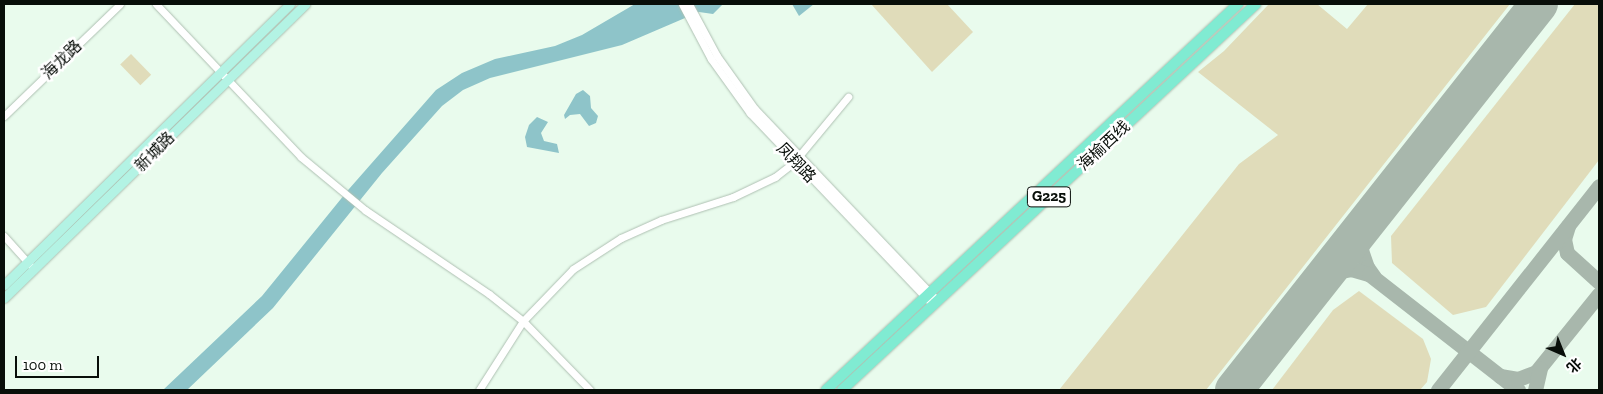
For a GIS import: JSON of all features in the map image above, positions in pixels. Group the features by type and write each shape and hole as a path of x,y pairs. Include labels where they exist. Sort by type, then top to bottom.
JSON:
{"highway":[{"name":"海榆西线","path":"826,390 1238,4"},
{"name":"海榆西线","path":"842,390 1256,4"}],"main road":[{"name":"新城路","path":"226,76 290,4"},
{"name":"新城路","path":"4,298 32,267 226,76 305,4"},
{"name":"新城路","path":"4,285 32,267"}],"street":[{"name":"海龙路","path":"4,116 120,4"},
{"path":"156,4 301,157 365,210 489,294 523,321 590,390"},
{"name":"凤翔路","path":"682,4 738,89 797,159 935,302"},
{"name":"凤翔路","path":"689,4 693,19"},
{"path":"479,390 523,321 573,269 601,250 661,220 733,197 775,177 797,159 848,97"},
{"path":"4,236 32,267"}],"shaded area":[{"path":"871,4 947,4 973,32 932,72"},
{"path":"1269,4 1317,4 1347,29 1368,4 1510,4 1206,390 1059,390 1239,164 1278,135 1198,72 1224,51"},
{"path":"1575,4 1599,4 1599,160 1486,307 1453,315 1392,263 1391,236"},
{"path":"131,54 151,75 140,85 120,64"},
{"path":"1359,291 1423,339 1431,359 1427,382 1420,390 1272,390 1333,310"}],"water":[{"path":"635,4 723,4 713,14 699,12 622,45 490,78 463,90 442,106 382,173 273,308 187,390 163,390 262,296 349,189 436,90 462,73 495,59 555,46 582,35"},
{"path":"792,4 814,4 799,16"},
{"path":"583,90 590,96 591,108 598,116 596,123 589,126 580,114 570,115 565,119 564,115 576,94"},
{"path":"537,117 548,122 541,133 544,141 557,144 559,153 527,147 525,137 529,125"}],"taxiway":[{"path":"1438,390 1599,186"},
{"path":"1370,218 1362,233 1361,250 1367,267 1374,277"},
{"path":"1568,226 1564,239 1567,253 1599,282"},
{"path":"1315,287 1340,271 1351,269 1369,274 1518,390"},
{"path":"1500,376 1518,379 1536,372 1599,294"},
{"path":"1535,390 1540,369"}],"runway":[{"path":"1234,390 1539,4"}]}
